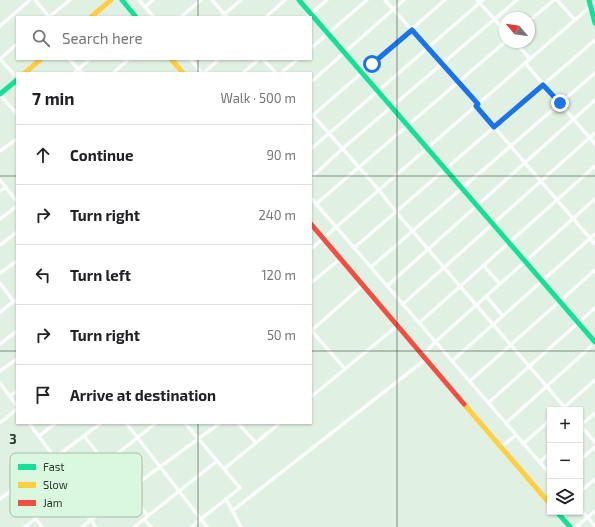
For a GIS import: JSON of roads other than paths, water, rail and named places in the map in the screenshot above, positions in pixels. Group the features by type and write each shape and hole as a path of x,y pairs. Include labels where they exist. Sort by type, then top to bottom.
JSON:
{"street":[{"path":"0,26 30,0"},
{"path":"35,0 48,16"},
{"path":"50,16 70,0"},
{"path":"92,16 111,0"},
{"path":"122,0 135,16"},
{"path":"139,0 153,16"},
{"path":"145,7 153,0"},
{"path":"182,16 201,0"},
{"path":"212,0 224,16 241,0"},
{"path":"267,16 285,0"},
{"path":"299,0 309,15 326,0"},
{"path":"312,47 367,0"},
{"path":"385,0 458,82 510,146 595,244"},
{"path":"312,81 404,0"},
{"path":"445,0 312,116 379,190 412,231 547,386 563,407"},
{"path":"312,177 342,149 517,0"},
{"path":"535,16 554,0"},
{"path":"557,0 574,20"},
{"path":"589,0 595,23"},
{"path":"312,148 480,1 499,24"},
{"path":"312,248 591,6"},
{"path":"312,18 328,33 595,343 506,423"},
{"path":"354,248 595,40"},
{"path":"16,45 0,59 16,78"},
{"path":"316,204 499,47"},
{"path":"520,48 530,59"},
{"path":"26,72 40,60"},
{"path":"70,60 81,72"},
{"path":"75,72 89,60"},
{"path":"114,72 128,60"},
{"path":"173,60 183,72"},
{"path":"191,60 202,72"},
{"path":"204,72 218,60"},
{"path":"244,72 258,60"},
{"path":"264,60 275,72"},
{"path":"282,72 297,60"},
{"path":"525,63 595,144"},
{"path":"371,267 595,73"},
{"path":"16,80 0,94 16,113"},
{"path":"387,286 595,100"},
{"path":"403,304 595,133"},
{"path":"0,151 16,139"},
{"path":"419,323 595,166"},
{"path":"0,180 16,201"},
{"path":"0,191 6,187"},
{"path":"312,199 547,470"},
{"path":"232,511 424,358 435,342 595,199"},
{"path":"0,219 16,207"},
{"path":"312,225 547,501"},
{"path":"0,245 16,233"},
{"path":"452,361 595,234"},
{"path":"312,282 340,258"},
{"path":"0,274 16,261"},
{"path":"484,266 500,284"},
{"path":"470,381 595,270"},
{"path":"0,283 15,300 0,312"},
{"path":"312,329 363,285"},
{"path":"486,296 503,316"},
{"path":"488,403 595,308"},
{"path":"312,396 397,326"},
{"path":"312,331 345,369"},
{"path":"0,344 16,332"},
{"path":"0,371 16,360"},
{"path":"566,407 595,380"},
{"path":"0,383 16,405"},
{"path":"10,396 16,392"},
{"path":"0,423 16,410"},
{"path":"583,423 595,413"},
{"path":"524,444 547,423"},
{"path":"30,424 51,453"},
{"path":"39,436 55,424"},
{"path":"62,453 100,424"},
{"path":"127,424 207,527"},
{"path":"118,453 155,424"},
{"path":"187,424 240,488 191,527"},
{"path":"142,480 219,424"},
{"path":"239,424 256,443"},
{"path":"224,469 279,424"},
{"path":"583,428 595,442"},
{"path":"501,447 516,435"},
{"path":"84,436 97,453"},
{"path":"583,457 595,447"},
{"path":"540,462 547,456"},
{"path":"134,527 217,461"},
{"path":"583,489 595,479"},
{"path":"0,499 10,491"},
{"path":"226,499 241,527"},
{"path":"142,511 151,527"},
{"path":"576,527 595,511"},
{"path":"583,512 595,526"},
{"path":"560,515 570,527"},
{"path":"89,517 96,527"},
{"path":"82,527 95,517"},
{"path":"25,527 35,518 42,527"}]}
